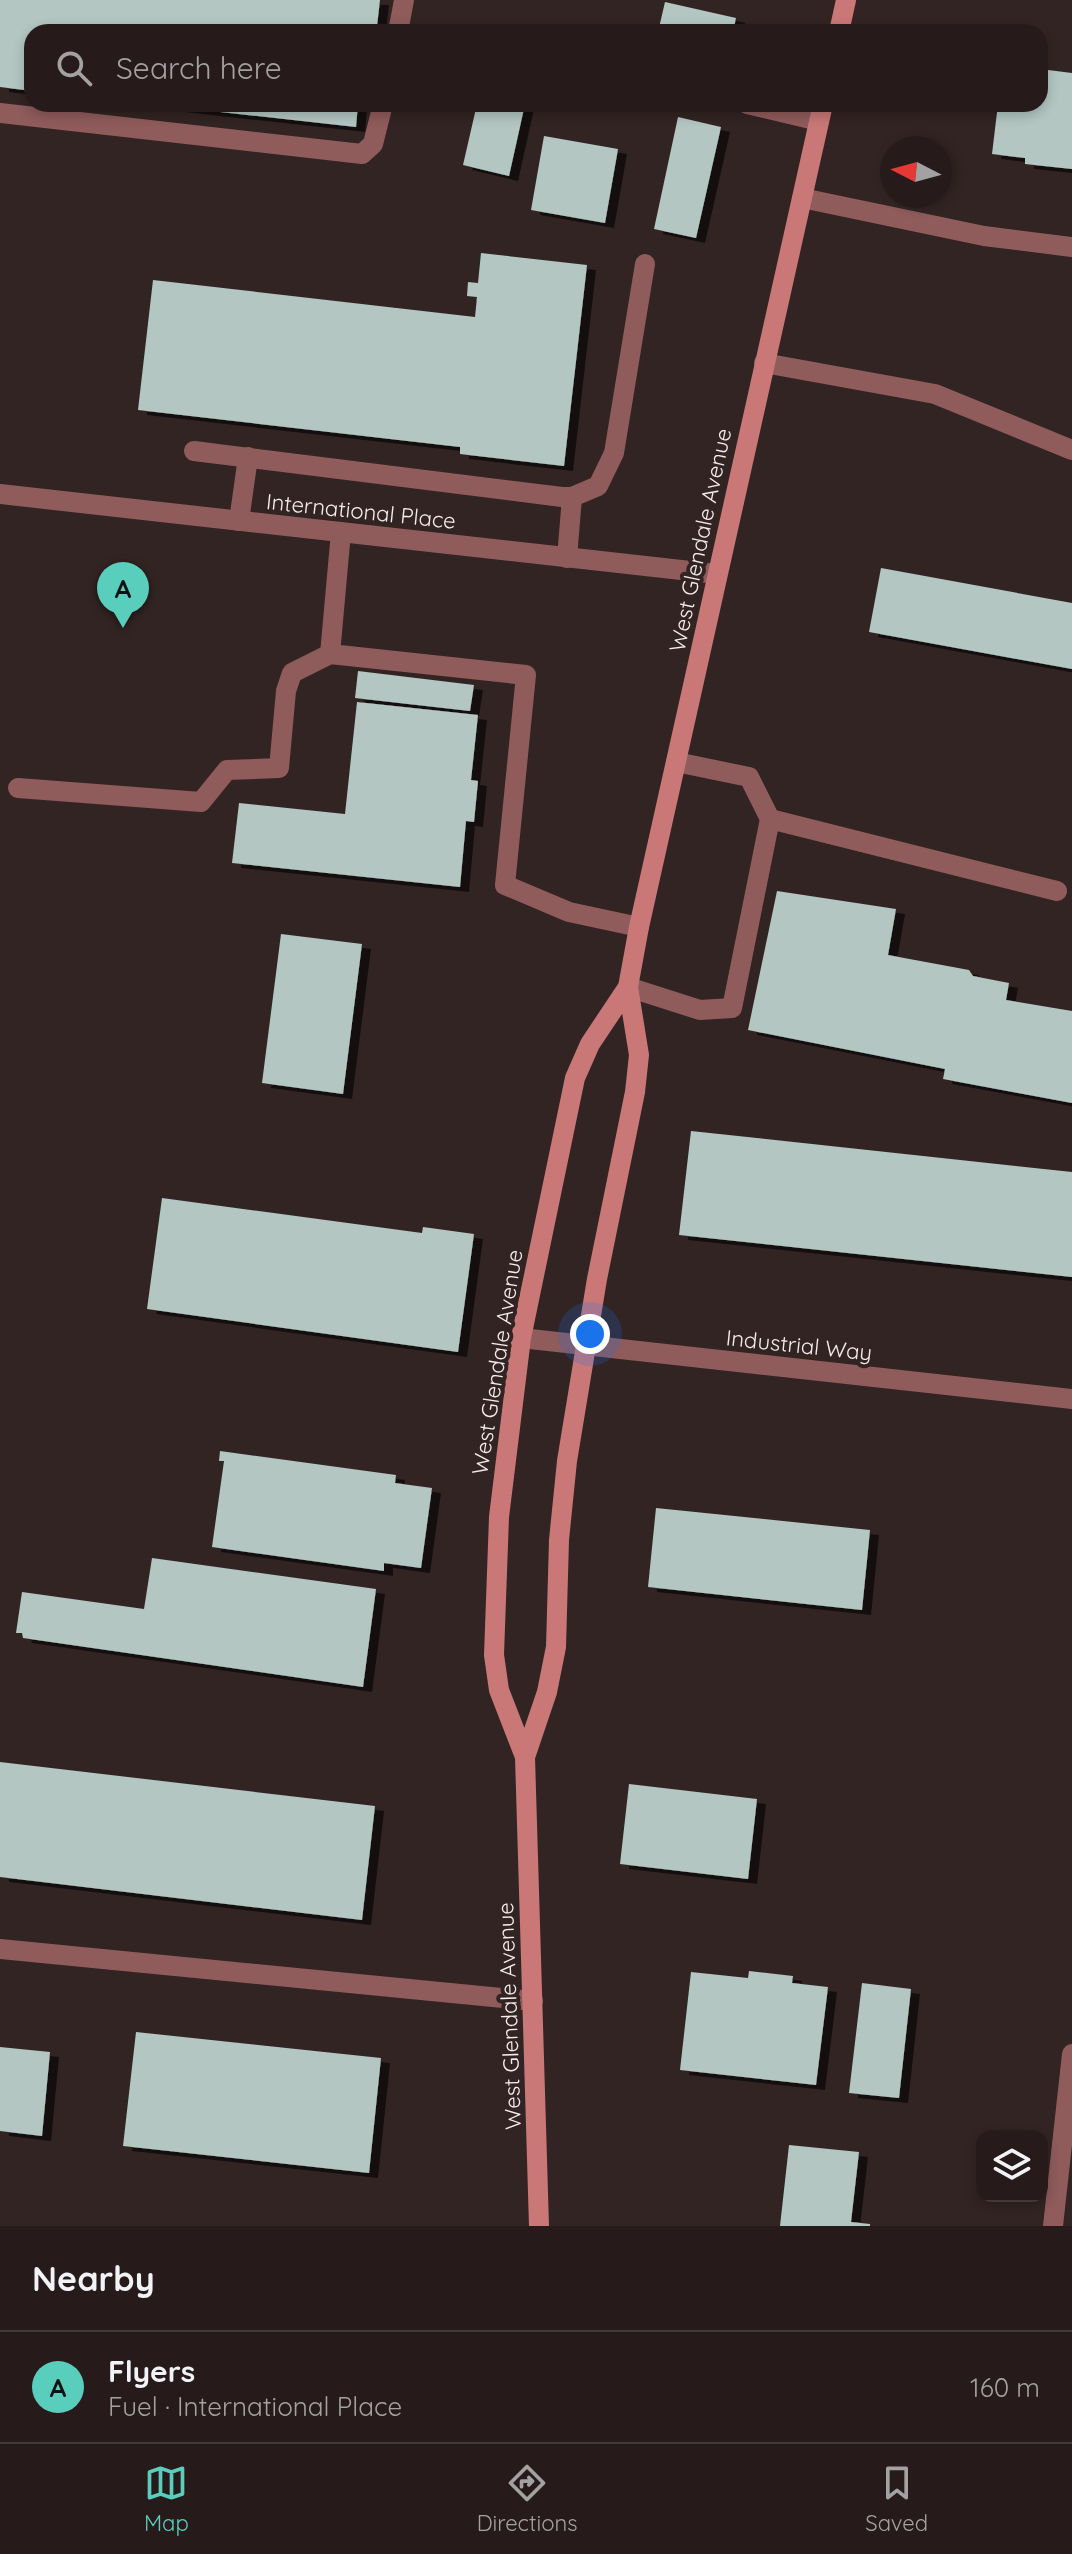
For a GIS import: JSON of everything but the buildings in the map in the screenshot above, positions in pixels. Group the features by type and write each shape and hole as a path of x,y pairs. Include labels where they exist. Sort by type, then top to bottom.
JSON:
{"main road":[{"path":"841,24 846,0"},
{"name":"West Glendale Avenue","path":"525,1757 547,1692 556,1647 562,1508 585,1345 635,1092 639,1055 628,987 821,112"},
{"name":"West Glendale Avenue","path":"539,2226 525,1757 499,1690 494,1642 499,1517 521,1338 575,1078 590,1044 628,987"}],"street":[{"path":"400,24 404,0"},
{"path":"0,113 362,154 373,144 381,112"},
{"path":"802,198 984,236 1072,247"},
{"path":"194,451 572,497 598,486 614,453 645,264"},
{"path":"764,363 935,394 1072,450"},
{"path":"239,521 248,457"},
{"name":"International Place","path":"0,494 717,574"},
{"path":"567,558 572,497"},
{"path":"330,654 341,532"},
{"path":"18,788 201,802 227,770 279,768 286,691 292,673 330,654 526,675 505,885 569,912 639,927"},
{"path":"628,987 700,1010 732,1008 770,819 749,777 676,762"},
{"path":"770,819 1057,891"},
{"name":"Industrial Way","path":"521,1338 1072,1399"},
{"path":"0,1949 533,2001"},
{"path":"1053,2226 1072,2054"}],"place":[{"name":"Flyers","path":"123,628"}]}
